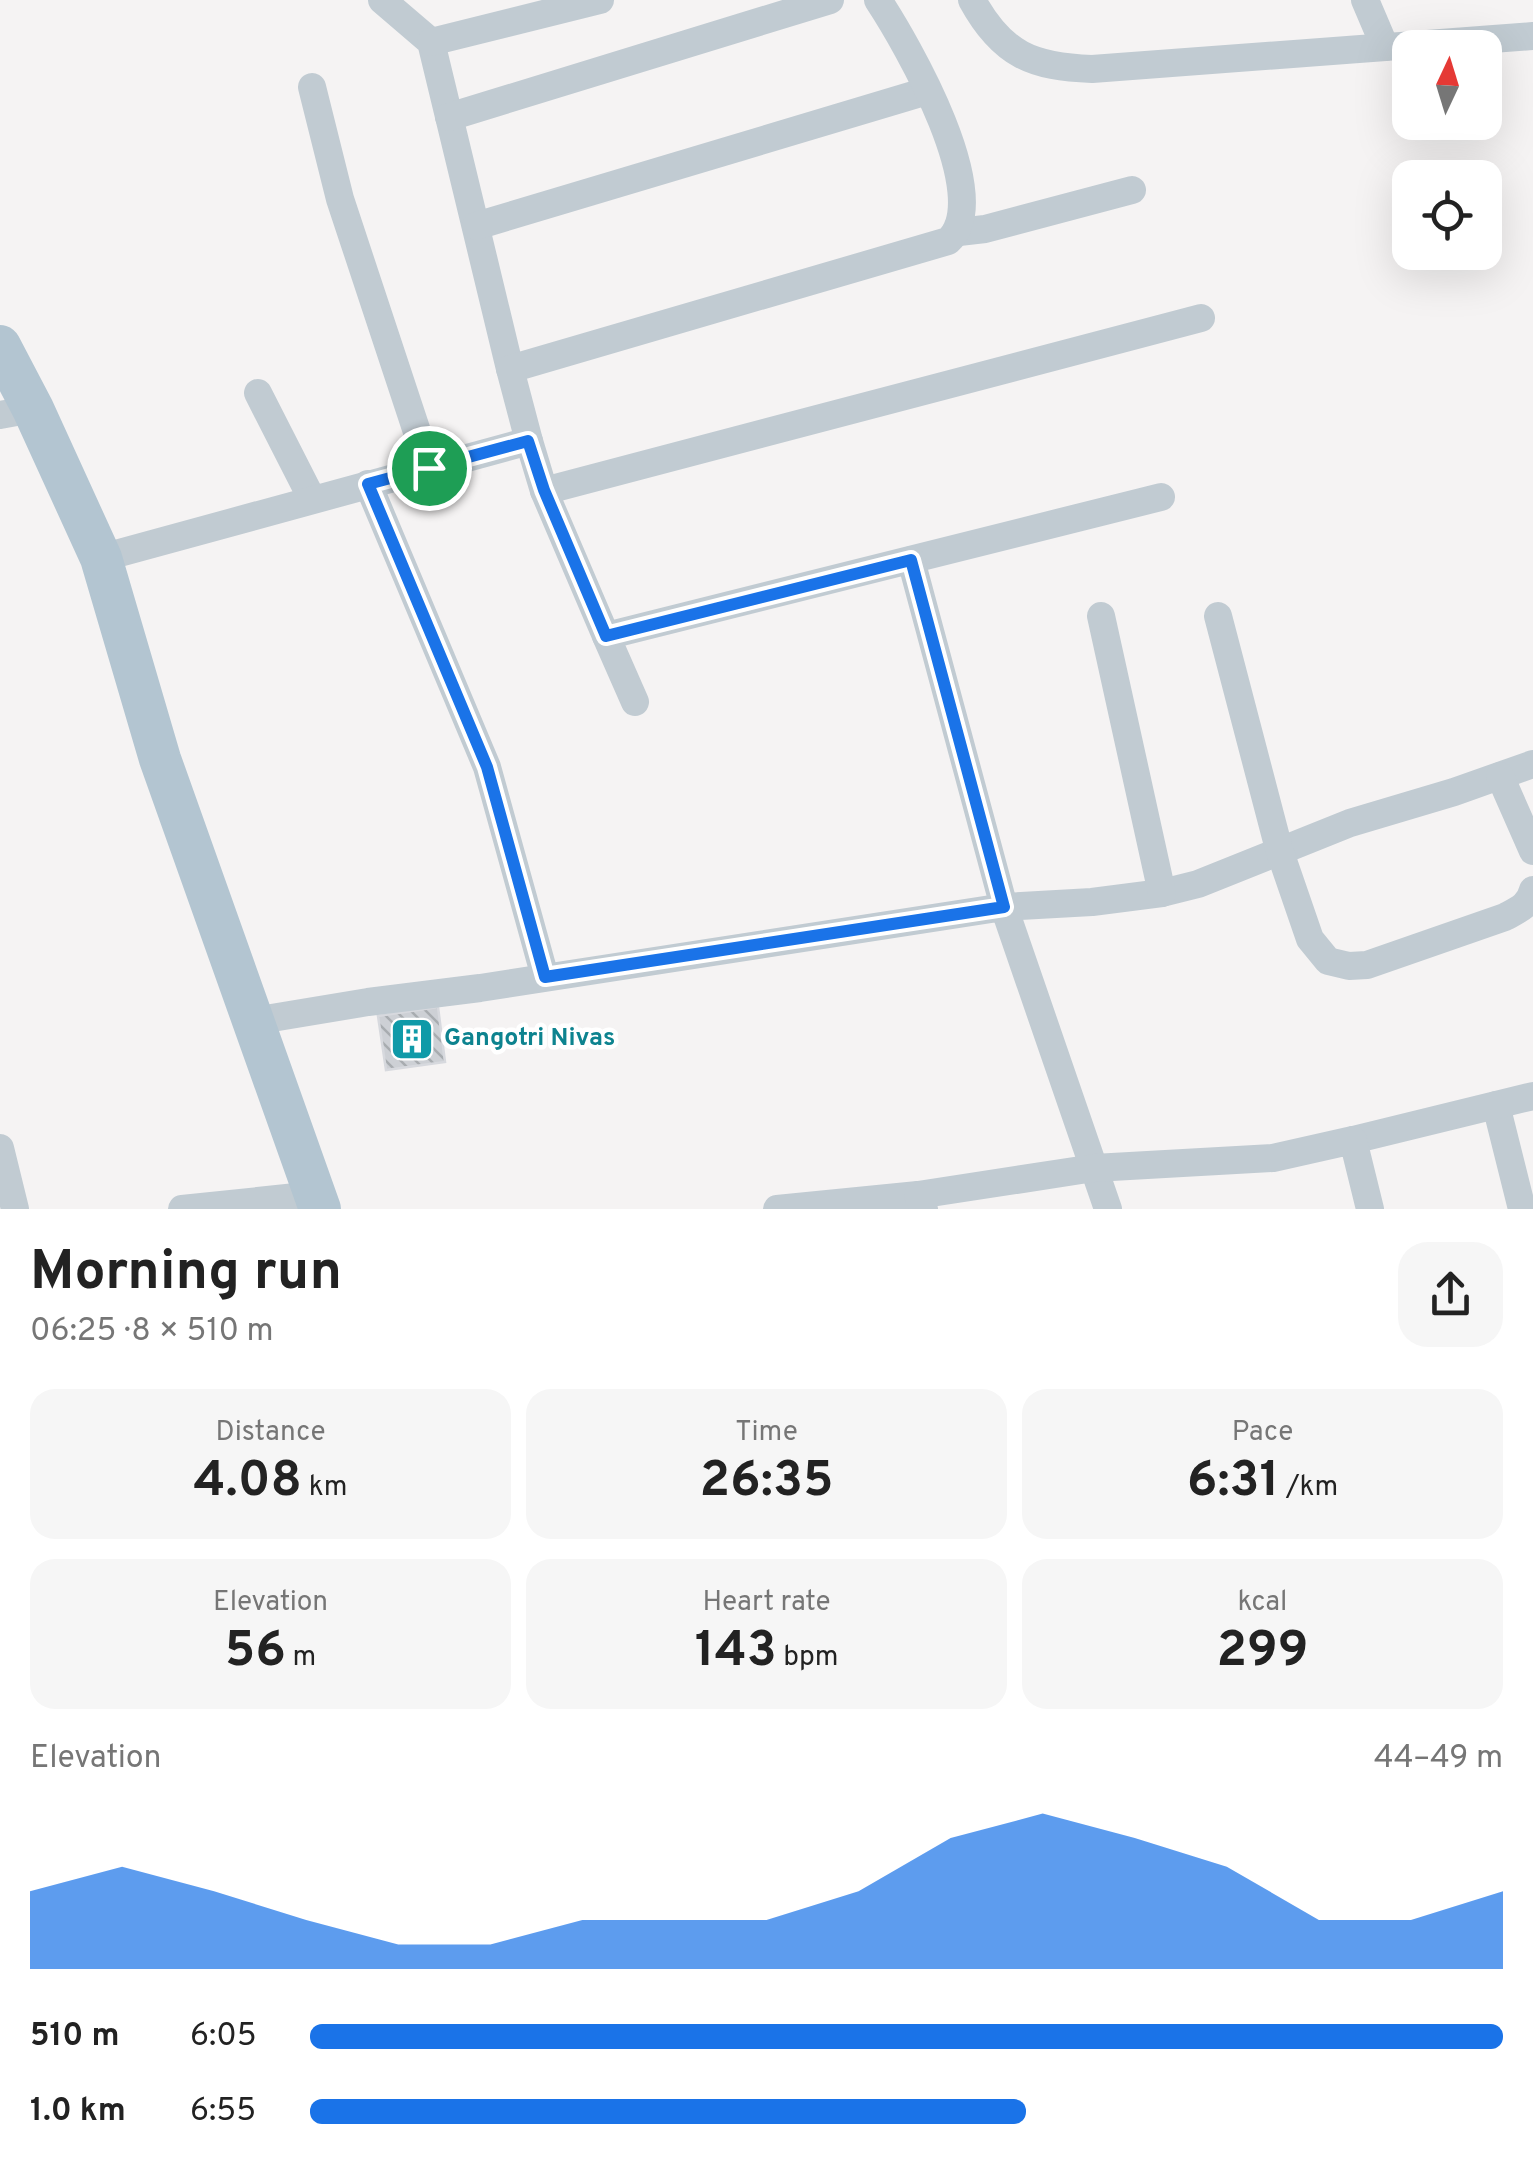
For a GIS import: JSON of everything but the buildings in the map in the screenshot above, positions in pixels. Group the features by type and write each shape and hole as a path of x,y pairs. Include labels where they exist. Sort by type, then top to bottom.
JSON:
{"main road":[{"path":"0,346 16,412 101,558 160,759 318,1202"}],"street":[{"path":"382,0 430,42 528,441 544,490 635,702"},
{"path":"430,42 600,0"},
{"path":"449,117 830,0"},
{"path":"510,369 922,250 948,241 959,232 963,193 940,115 878,0"},
{"path":"972,0 997,36 1024,58 1053,68 1092,69 1533,36"},
{"path":"1365,0 1384,47"},
{"path":"312,87 340,199 429,468"},
{"path":"476,226 927,91"},
{"path":"959,232 985,229 1132,190"},
{"path":"544,490 1201,318"},
{"path":"258,393 312,499"},
{"path":"101,558 528,441"},
{"path":"368,484 487,767 545,977"},
{"path":"606,636 1161,497"},
{"path":"911,560 1004,907 1108,1209"},
{"path":"1101,616 1162,893"},
{"path":"1218,616 1279,849 1310,939 1319,953 1337,964 1367,965 1505,917 1522,908 1533,890"},
{"path":"254,1022 1004,907 1162,893 1238,869 1350,823 1533,764"},
{"path":"1500,776 1533,851"},
{"path":"778,1209 921,1202 1094,1168 1273,1158 1533,1096"},
{"path":"1496,1105 1522,1209"},
{"path":"1353,1140 1370,1209"},
{"path":"0,1148 15,1209"},
{"path":"182,1209 318,1202"}],"place":[{"name":"Gangotri Nivas","path":"412,1039"}],"route":[{"path":"528,441 544,490 606,636 911,560 1004,907 545,977 487,767 368,484 429,468 528,441"}]}
